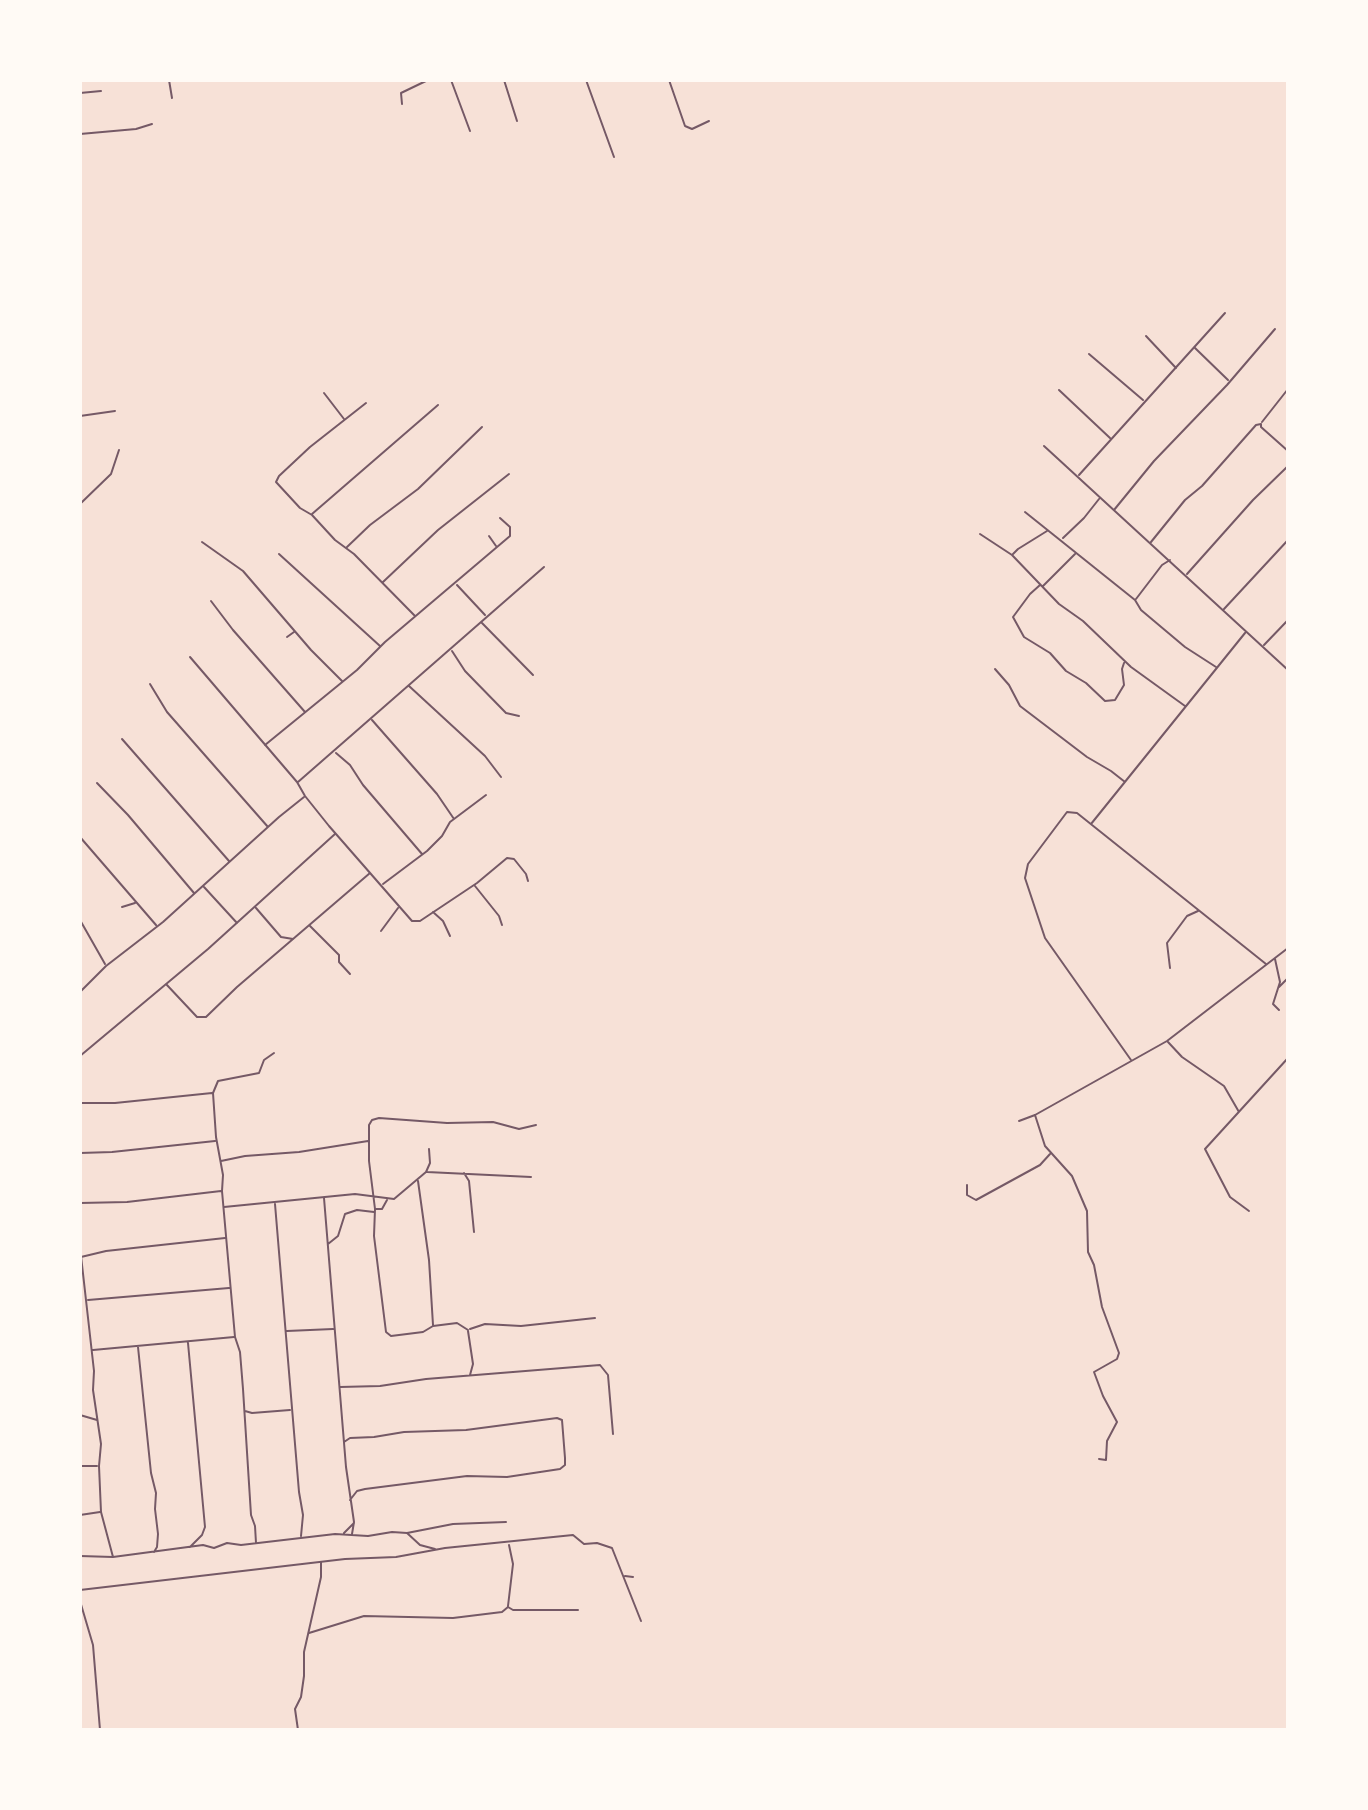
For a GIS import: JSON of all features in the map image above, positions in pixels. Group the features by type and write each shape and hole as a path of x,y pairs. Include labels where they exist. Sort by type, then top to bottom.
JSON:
{"street":[{"path":"169,80 172,98"},
{"path":"402,104 401,93 416,82 428,80"},
{"path":"451,80 470,131"},
{"path":"504,80 517,121"},
{"path":"586,80 614,157"},
{"path":"669,80 688,129 709,121"},
{"path":"80,93 101,91"},
{"path":"80,134 136,129 152,124"},
{"path":"1078,476 1225,313"},
{"path":"1114,510 1154,461 1275,329"},
{"path":"1146,336 1176,369"},
{"path":"1194,347 1229,381"},
{"path":"1089,354 1144,401"},
{"path":"1288,389 1261,424 1288,451"},
{"path":"1059,390 1110,438"},
{"path":"324,393 345,419"},
{"path":"366,403 310,447 276,480 277,485 416,617"},
{"path":"312,515 438,405"},
{"path":"80,416 115,411"},
{"path":"1151,543 1185,500 1202,486 1256,425 1261,424"},
{"path":"346,548 370,525 418,489 482,427"},
{"path":"1044,446 1288,670"},
{"path":"80,504 111,474 119,450"},
{"path":"1186,575 1288,466"},
{"path":"381,584 438,530 509,474"},
{"path":"1062,539 1100,498"},
{"path":"1025,512 1135,600 1141,610 1185,647 1216,667"},
{"path":"264,746 512,533 500,518"},
{"path":"1012,555 1048,531"},
{"path":"980,534 1012,555 1041,586 1125,662 1185,706"},
{"path":"489,536 497,547"},
{"path":"1223,610 1288,540"},
{"path":"202,542 243,571 342,681"},
{"path":"1076,553 1030,594 1013,617 1024,637 1050,653 1066,671 1086,683 1105,701 1115,700 1124,685 1122,669 1125,662"},
{"path":"279,554 380,647"},
{"path":"1135,600 1162,565 1170,560"},
{"path":"297,782 544,567"},
{"path":"456,584 485,616"},
{"path":"211,601 305,712"},
{"path":"1263,645 1288,620"},
{"path":"480,621 533,675"},
{"path":"287,637 294,631"},
{"path":"1090,825 1246,632"},
{"path":"452,650 465,671 506,713 519,716"},
{"path":"190,657 297,782 305,796 398,908 415,921 474,885 510,858 525,872 528,881"},
{"path":"995,669 1009,685 1020,706 1087,757 1126,782"},
{"path":"150,684 167,712 268,827"},
{"path":"408,685 476,748 501,777"},
{"path":"371,720 437,794 454,819"},
{"path":"122,739 229,861"},
{"path":"335,752 350,765 363,785 422,854"},
{"path":"97,783 195,893"},
{"path":"382,886 442,836 454,819 486,795"},
{"path":"80,992 106,966 157,926 305,796"},
{"path":"1131,1060 1045,938 1025,878 1028,864 1064,815 1077,813 1266,964"},
{"path":"80,1056 237,923 336,833"},
{"path":"80,837 157,926"},
{"path":"166,984 197,1017 206,1017 371,872"},
{"path":"474,885 499,916 502,925"},
{"path":"203,886 237,923"},
{"path":"122,907 136,902"},
{"path":"255,907 281,937 284,947"},
{"path":"381,931 398,908"},
{"path":"1170,968 1167,943 1187,916 1199,911"},
{"path":"432,912 443,921 450,936"},
{"path":"80,920 106,966"},
{"path":"309,925 339,955 339,962 350,974"},
{"path":"281,937 293,939"},
{"path":"1019,1121 1167,1041 1288,948"},
{"path":"1275,958 1280,982 1273,1004 1279,1010"},
{"path":"1278,988 1288,978"},
{"path":"1167,1041 1182,1057 1224,1086 1239,1112"},
{"path":"256,1543 213,1093 218,1081 259,1073 264,1060 274,1053"},
{"path":"1249,1211 1230,1197 1205,1149 1288,1058"},
{"path":"80,1103 115,1103 213,1093"},
{"path":"1035,1115 1045,1146 1072,1176 1087,1211 1087,1248 1094,1265 1102,1307 1119,1353 1117,1359 1094,1372 1117,1422 1107,1441 1106,1460 1099,1459"},
{"path":"470,1375 473,1364 468,1330 460,1323 391,1336 386,1332 374,1236 369,1125 375,1119 493,1122 519,1129 536,1125"},
{"path":"80,1153 217,1141"},
{"path":"220,1161 368,1141"},
{"path":"223,1207 355,1194 396,1198 426,1172 430,1163 429,1149"},
{"path":"967,1185 967,1195 976,1200 1040,1165 1050,1152"},
{"path":"426,1172 531,1177"},
{"path":"463,1172 469,1181 474,1232"},
{"path":"418,1181 429,1260 433,1326"},
{"path":"413,1185 418,1186"},
{"path":"80,1203 127,1202 222,1191"},
{"path":"324,1198 344,1442 354,1522 352,1534"},
{"path":"327,1244 338,1236 345,1214 357,1210 380,1210 388,1199"},
{"path":"275,1204 303,1515 301,1538"},
{"path":"80,1257 106,1251 226,1238"},
{"path":"80,1247 101,1444 101,1512 113,1557"},
{"path":"86,1300 230,1288"},
{"path":"468,1330 485,1324 521,1326 533,1322 595,1318"},
{"path":"286,1332 335,1329"},
{"path":"91,1350 235,1337"},
{"path":"188,1343 205,1527 202,1535 189,1548"},
{"path":"138,1347 156,1493 157,1547 153,1553"},
{"path":"340,1387 602,1366 608,1375 607,1395 613,1434"},
{"path":"244,1411 292,1409"},
{"path":"90,1417 97,1412"},
{"path":"80,1415 97,1420"},
{"path":"344,1442 350,1438 404,1432 562,1420 565,1462 560,1469 507,1477 467,1476 357,1491 350,1500"},
{"path":"344,1434 350,1438"},
{"path":"80,1466 99,1466"},
{"path":"348,1482 357,1491"},
{"path":"80,1515 101,1512"},
{"path":"343,1534 354,1522"},
{"path":"80,1556 113,1557 203,1545 214,1548 227,1543 241,1545 343,1534 368,1536 407,1533 453,1524 506,1522"},
{"path":"407,1533 420,1545 437,1549"},
{"path":"80,1590 573,1535 584,1544 603,1544 616,1554 641,1621"},
{"path":"309,1633 364,1616 453,1618 502,1612 508,1607 513,1564 508,1542"},
{"path":"157,1547 161,1552"},
{"path":"426,1552 427,1547"},
{"path":"107,1557 110,1550"},
{"path":"298,1730 295,1709 301,1697 303,1655 321,1577 321,1562"},
{"path":"624,1576 633,1577"},
{"path":"80,1601 93,1645 100,1730"},
{"path":"508,1607 513,1610 578,1610"}]}
